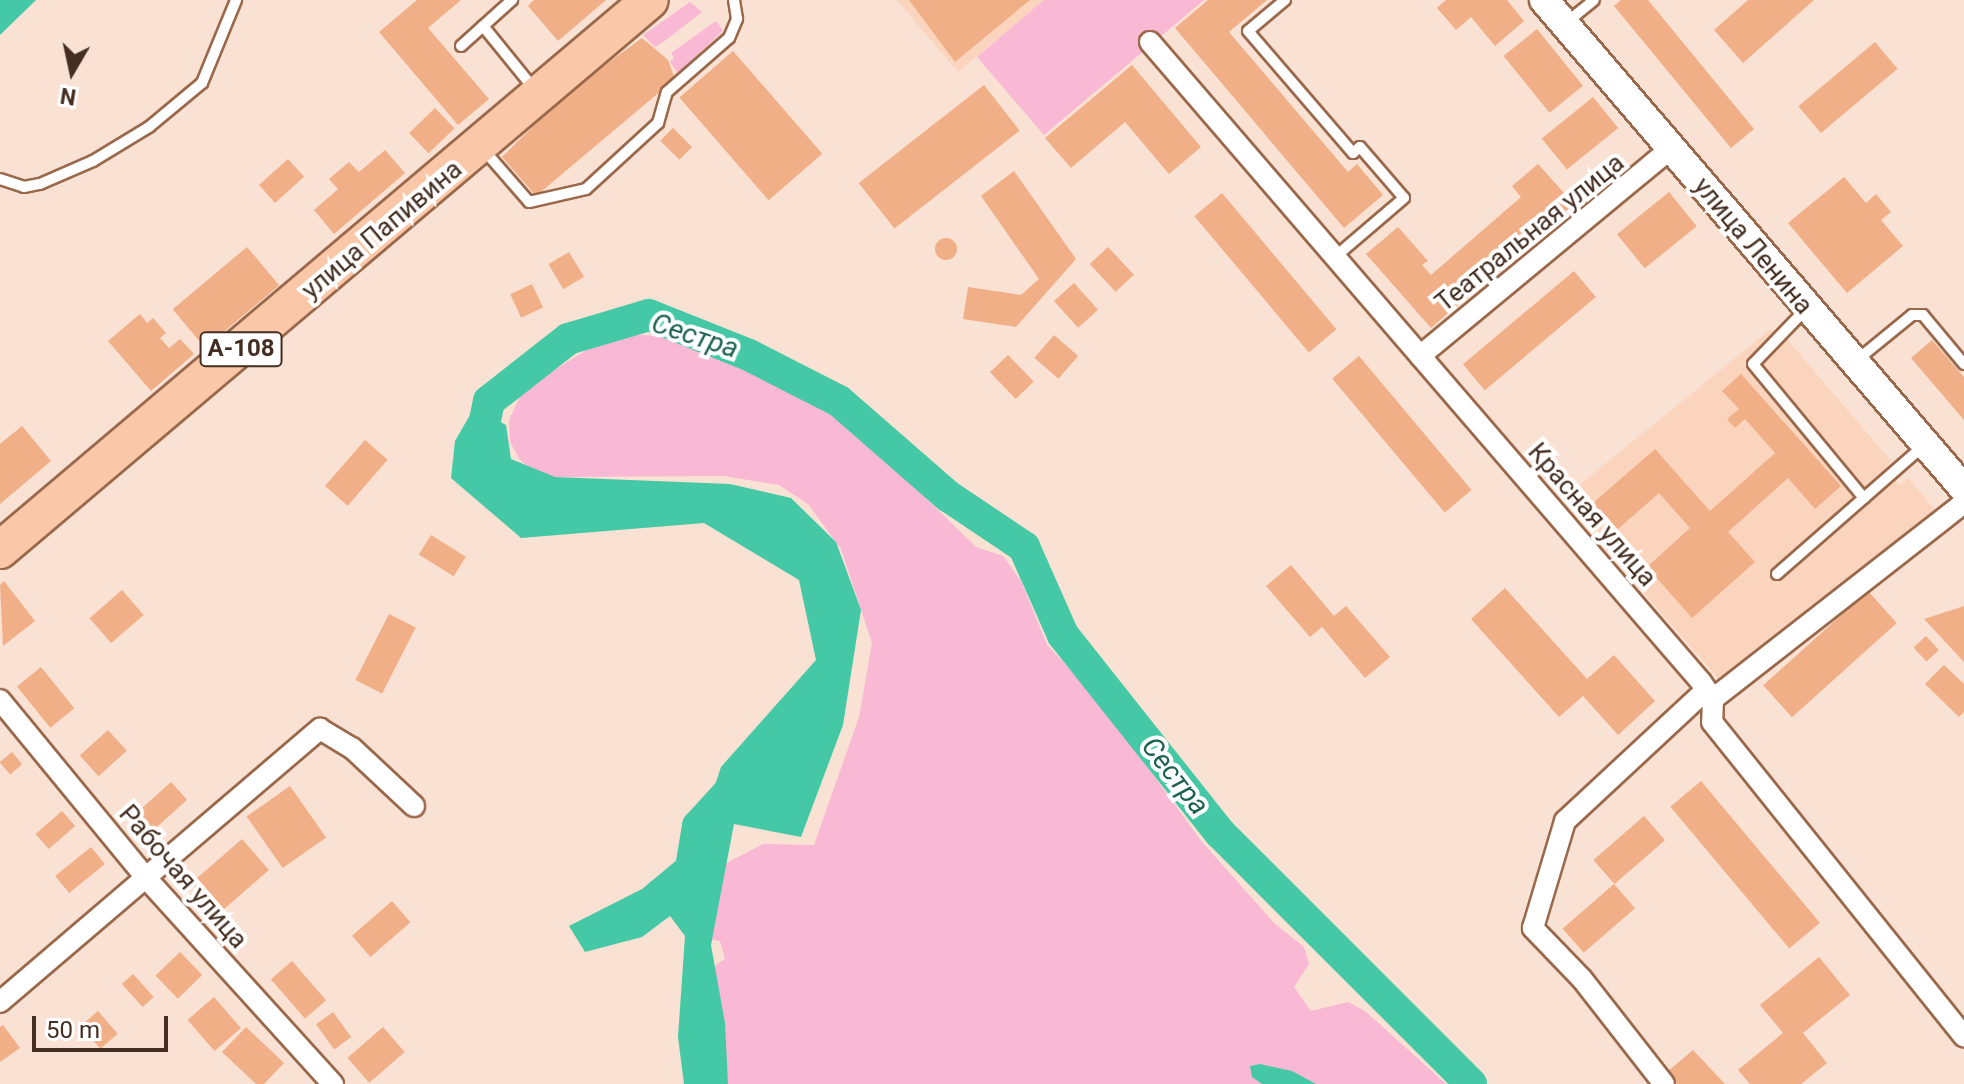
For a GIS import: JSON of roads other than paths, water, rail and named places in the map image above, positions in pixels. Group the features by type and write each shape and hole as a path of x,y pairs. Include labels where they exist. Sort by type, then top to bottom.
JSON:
{"highway":[{"name":"улица Папивина","path":"0,550 481,147 642,2"}],"street":[{"name":"улица Ленина","path":"1544,0 1923,446 1964,489"},
{"name":"Красная улица","path":"1150,42 1710,694 1712,722 1964,1036"},
{"name":"Театральная улица","path":"1420,356 1671,148"},
{"path":"1664,1084 1582,979 1533,928 1565,821 1710,694 1964,503"},
{"name":"Рабочая улица","path":"0,700 147,879 333,1084"},
{"path":"0,1002 320,729 352,748 414,806"}],"lane":[{"path":"0,179 24,187 40,184 93,161 159,119 202,83 236,0"},
{"path":"461,46 512,0"},
{"path":"481,147 529,202 586,189 658,123 667,92 729,38 737,19 734,0"},
{"path":"1285,0 1248,31 1353,153 1360,147 1404,198 1335,257"},
{"path":"1572,18 1594,0"},
{"path":"483,26 539,95"},
{"path":"1806,309 1753,364 1864,498"},
{"path":"1854,363 1912,315 1923,315 1964,364"},
{"path":"1777,574 1923,446"}],"waterway":[{"name":"Сестра","path":"478,454 489,401 568,339 649,315 749,355 839,401 948,496 1024,547 1063,635 1220,833 1471,1084"},
{"name":"Сестра","path":"688,886 698,826 731,790"}]}
